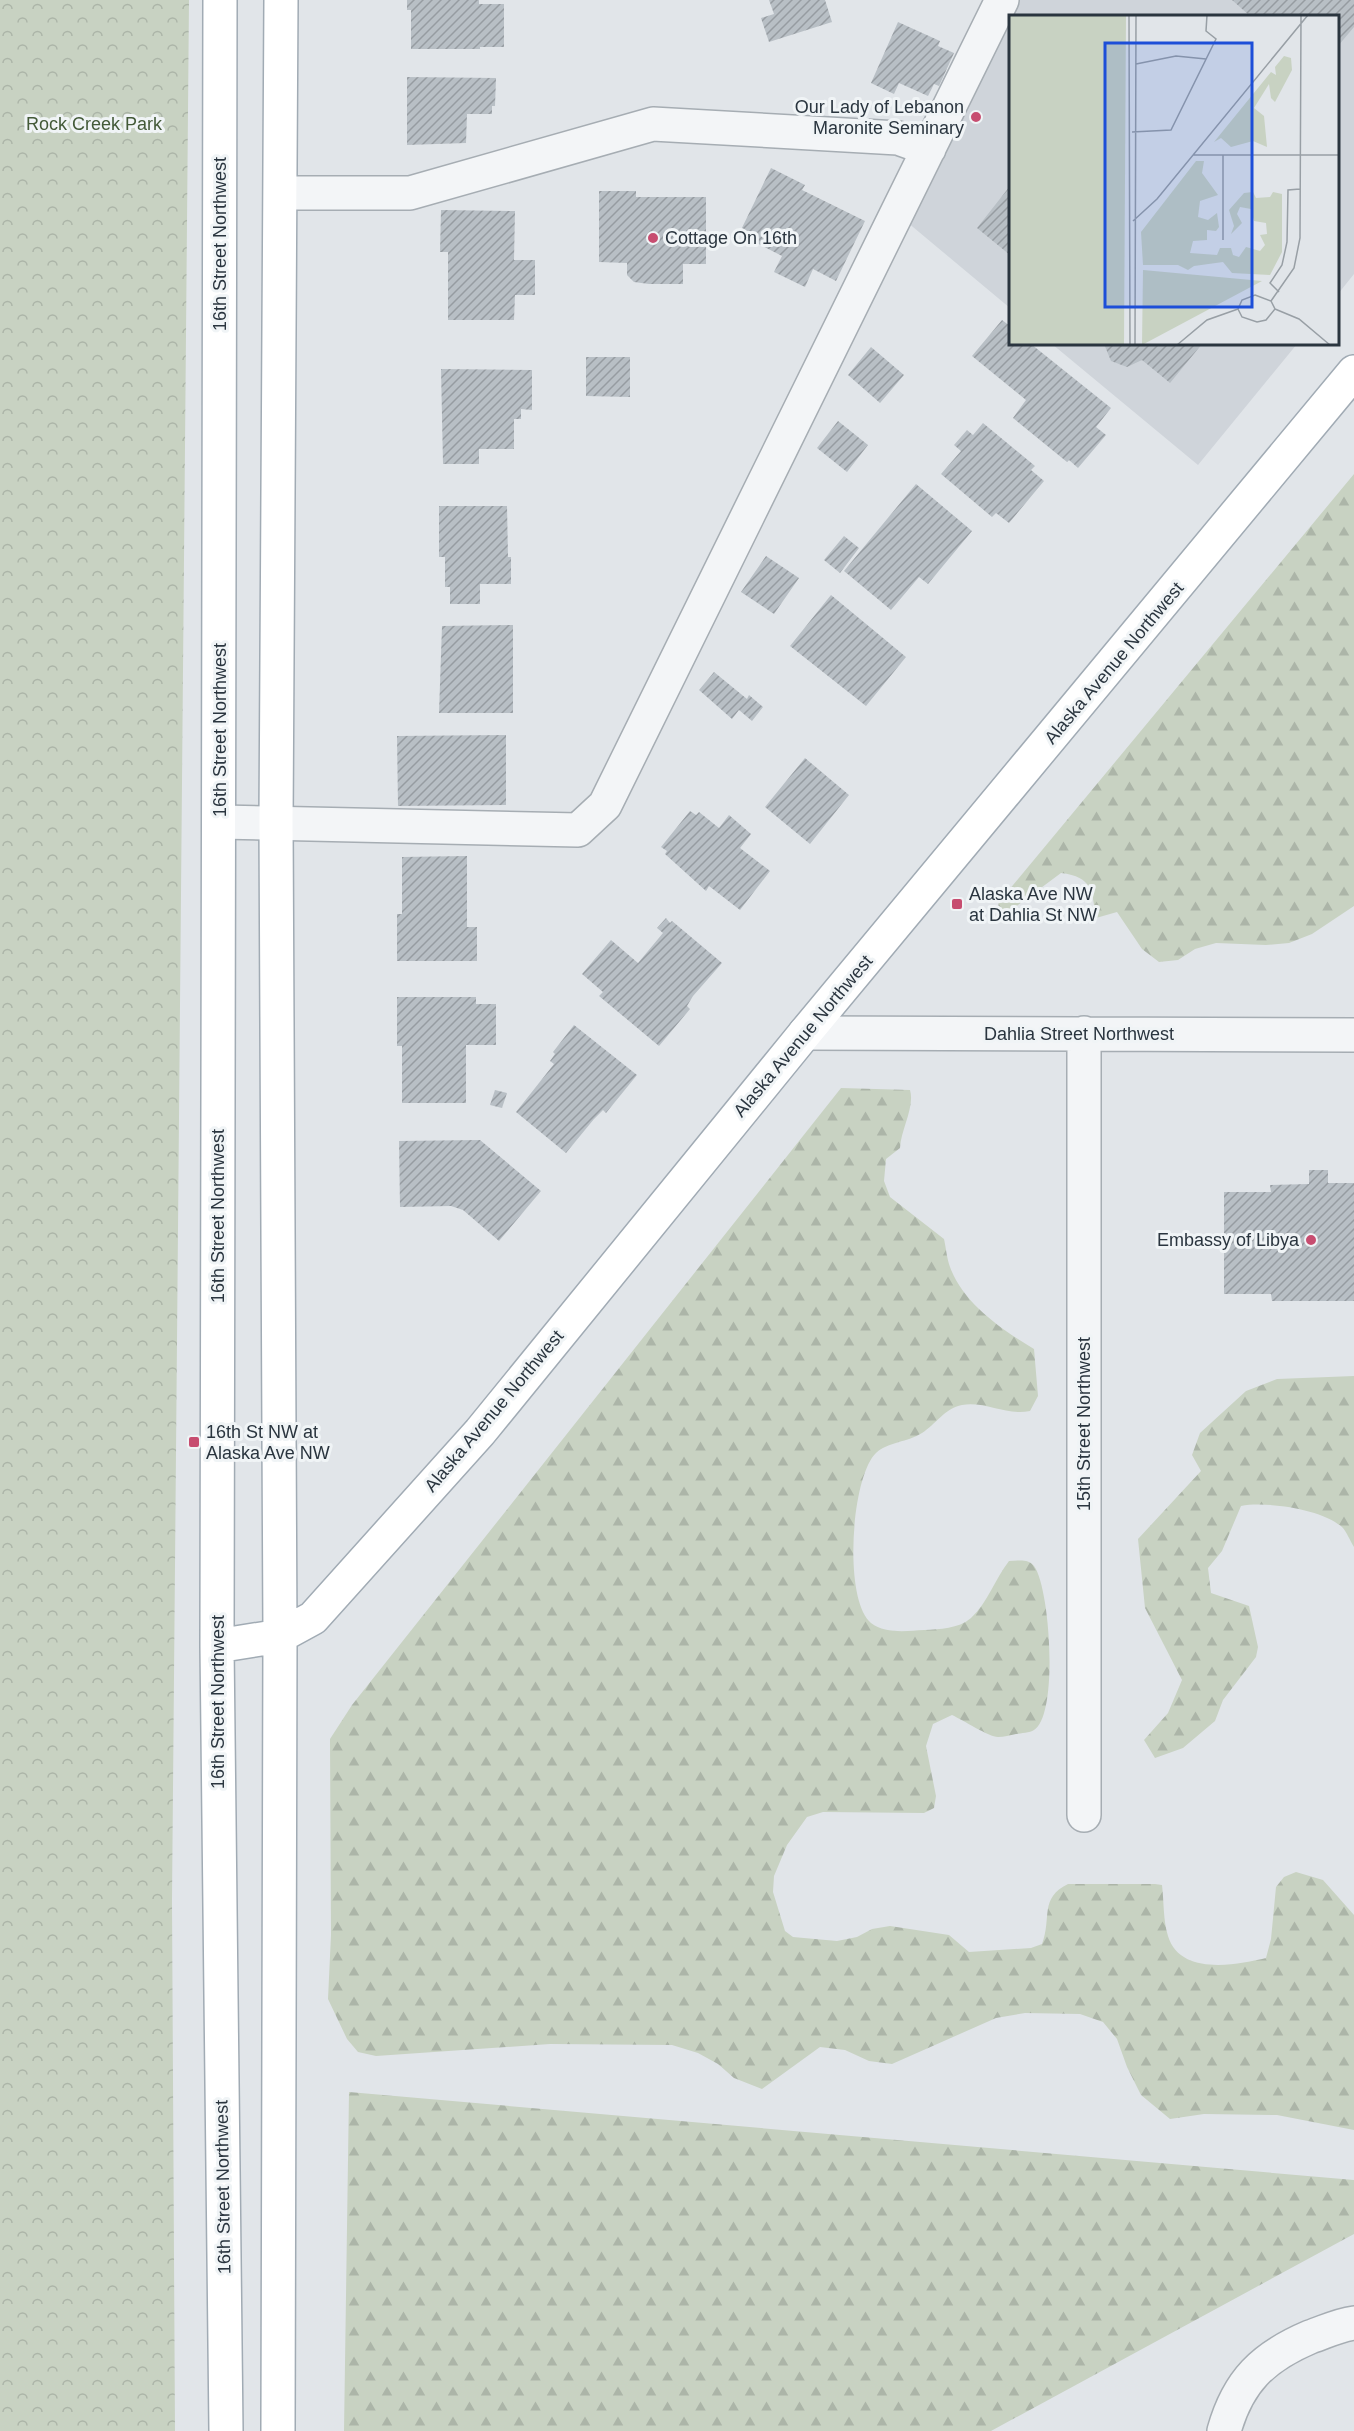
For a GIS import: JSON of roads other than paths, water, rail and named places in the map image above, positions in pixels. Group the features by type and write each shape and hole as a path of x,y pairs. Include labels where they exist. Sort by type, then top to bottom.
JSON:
{"main road":[{"name":"16th Street Northwest","path":"220,0 217,1646 226,2431"},
{"path":"278,2431 280,1636 276,822 282,0"},
{"name":"Alaska Avenue Northwest","path":"217,1646 280,1636 313,1618 480,1432 805,1033 1354,372"}],"street":[{"path":"220,822 578,830 605,805 1002,0"},
{"path":"281,193 410,193 653,124 898,138 929,149"},
{"name":"Dahlia Street Northwest","path":"805,1033 1354,1035"},
{"name":"15th Street Northwest","path":"1084,1033 1084,1815"},
{"path":"1224,2431 1231,2405 1257,2367 1288,2346 1341,2325 1354,2323"}],"place":[{"name":"Our Lady of Lebanon Maronite Seminary","path":"976,117"},
{"name":"Cottage On 16th","path":"653,238"},
{"name":"Alaska Ave NW at Dahlia St NW","path":"957,904"},
{"name":"Embassy of Libya","path":"1311,1240"},
{"name":"16th St NW at Alaska Ave NW","path":"194,1442"}],"park label":[{"name":"Rock Creek Park","path":"94,124"}]}
